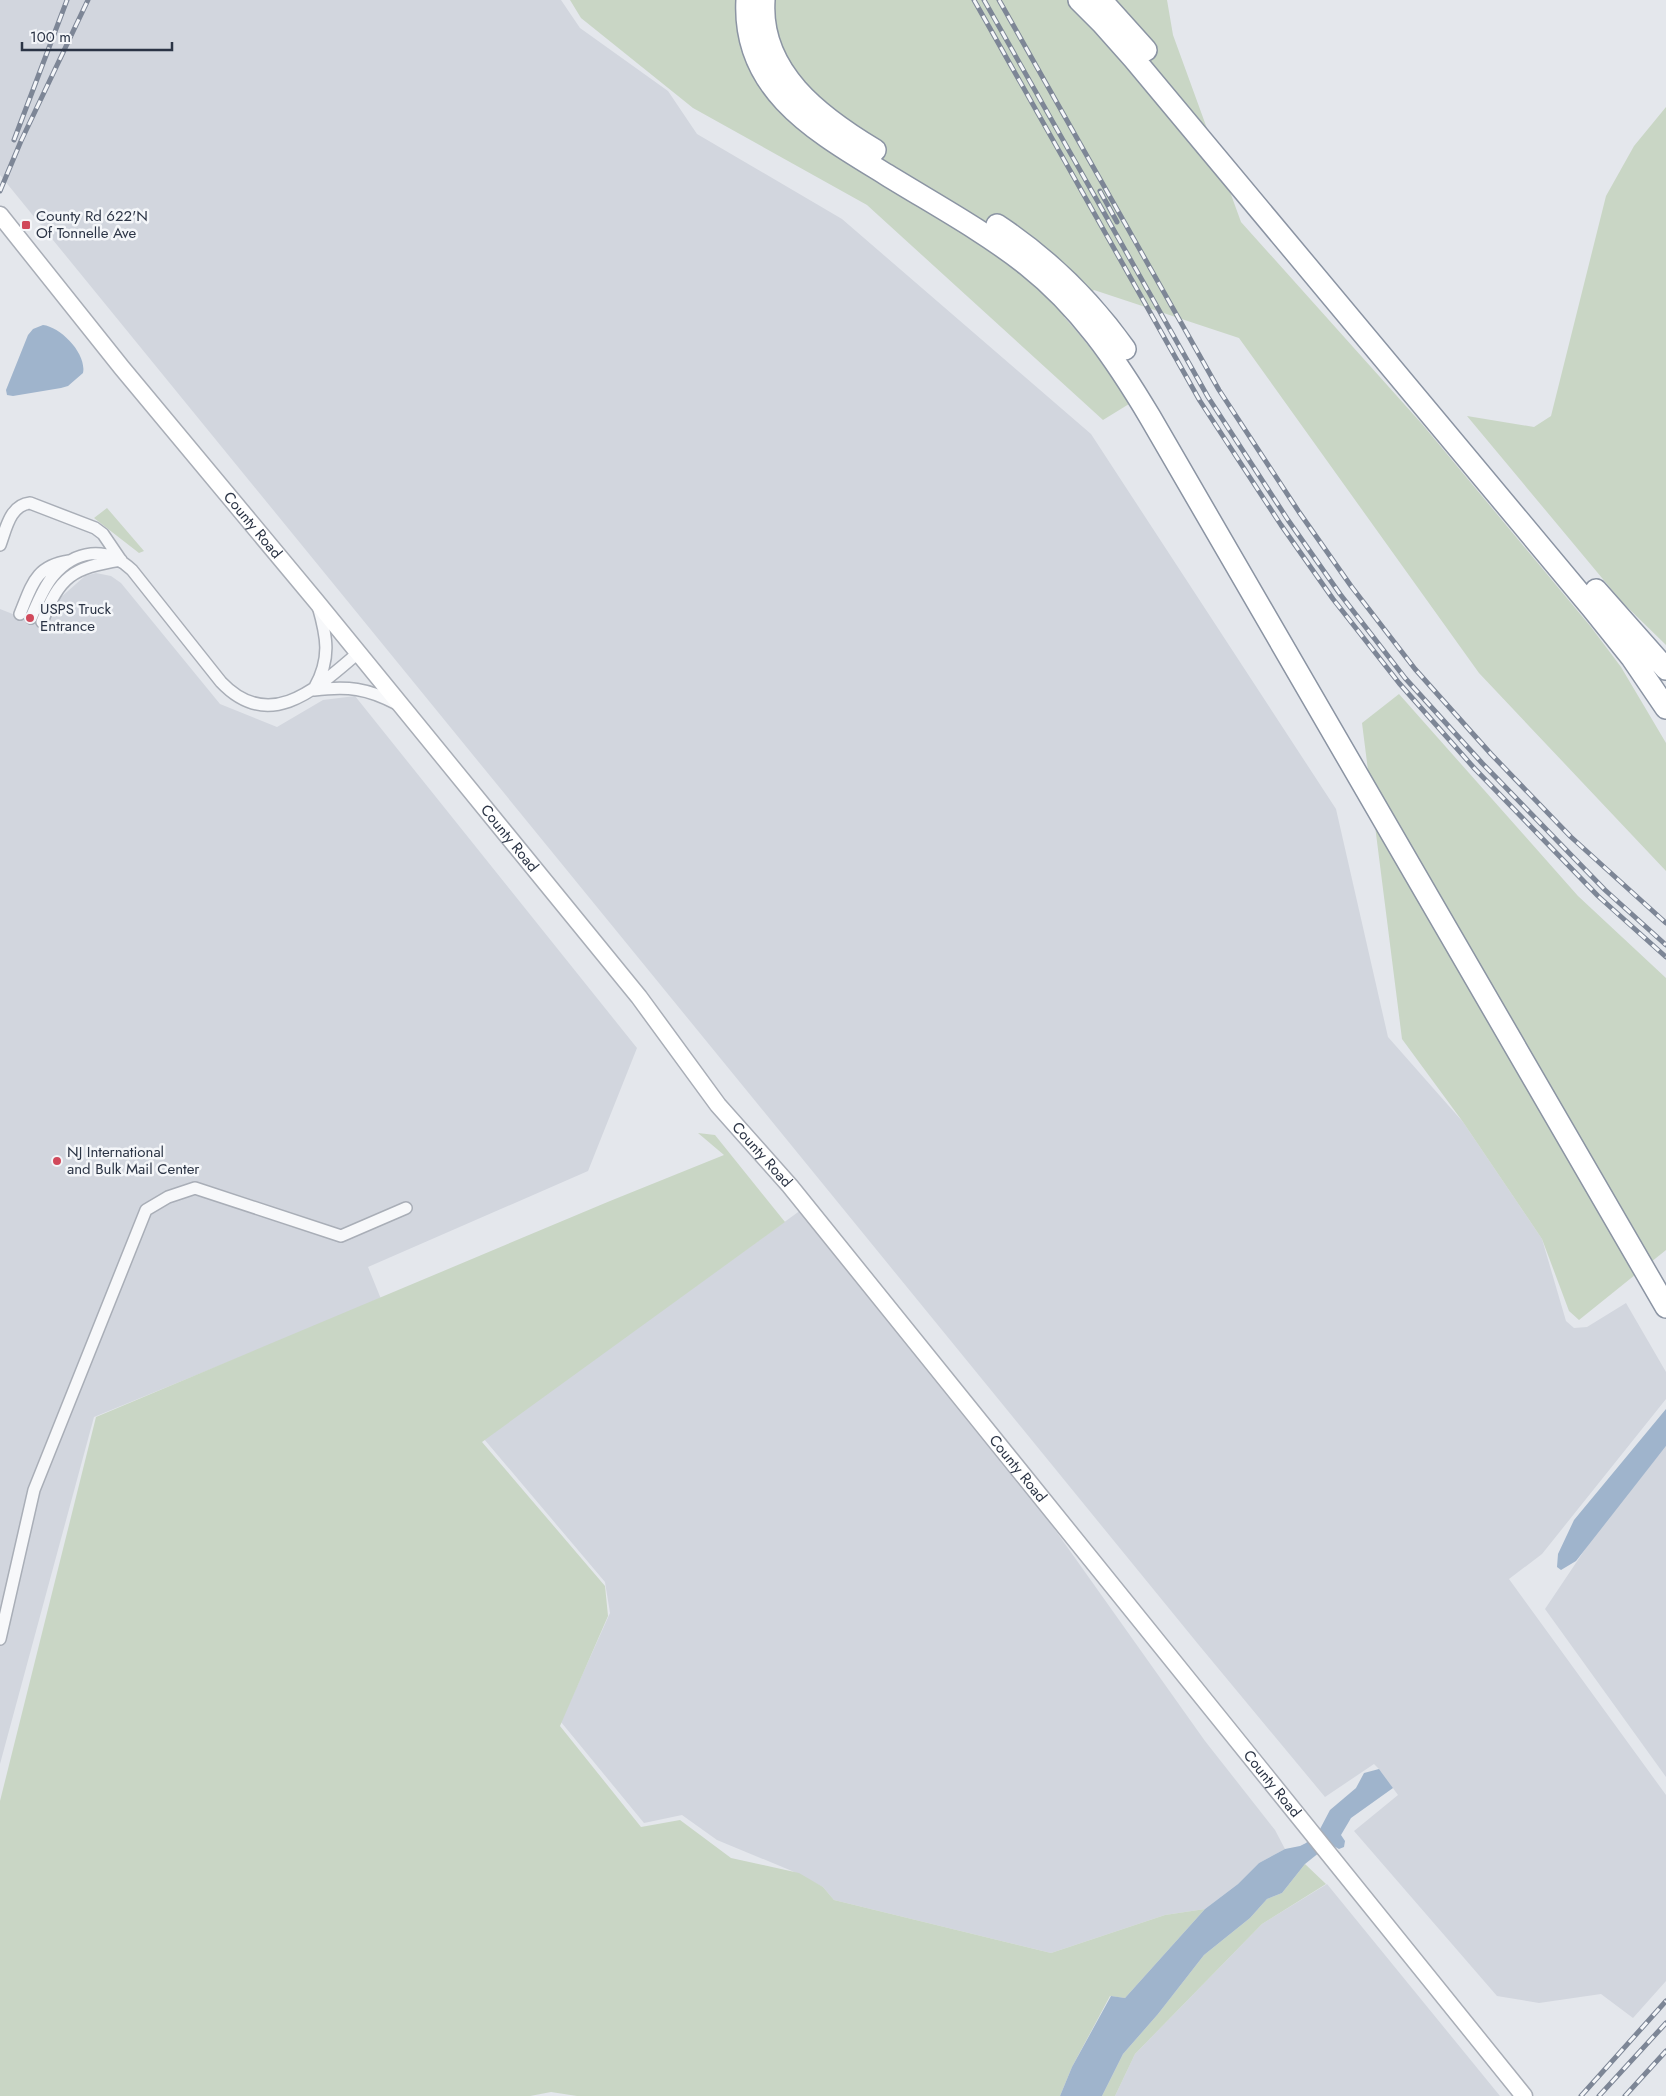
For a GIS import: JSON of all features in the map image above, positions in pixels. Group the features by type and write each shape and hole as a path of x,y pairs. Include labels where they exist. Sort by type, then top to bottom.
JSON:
{"highway":[{"path":"746,0 748,31 758,64 777,93 800,117 827,138 1011,253 1090,315 1127,351 1151,389 1666,1278"},
{"path":"764,0 765,32 772,53 787,78 815,108 857,139 1020,241 1060,274 1090,315 1666,1307"},
{"path":"1079,0 1125,48 1448,424 1666,669"},
{"path":"1100,0 1143,47 1448,424 1613,634 1648,680 1666,708"}],"main road":[{"name":"County Road","path":"0,215 122,368 316,601 639,997 718,1105 790,1186 1524,2096"}],"street":[{"path":"0,545 14,511 19,506 27,503 55,512 100,531 121,560 136,575 221,682 233,693 257,703 279,704 298,699 312,691 358,653"},
{"path":"20,614 32,583 42,571 52,565 81,556 100,553 108,554 121,560"},
{"path":"71,560 49,582 36,620 54,592 69,577 88,567 121,560"},
{"path":"312,691 324,669 326,654 324,632 316,601"},
{"path":"312,691 345,688 361,689 401,705"},
{"path":"0,1639 34,1490 146,1210 168,1197 194,1188 341,1236 406,1208"}],"shaded area":[{"path":"0,0 561,0 580,28 668,91 697,134 842,219 1091,434 1336,809 1388,1037 1463,1122 1542,1239 1566,1321 1574,1328 1587,1327 1626,1303 1666,1372 1666,1399 1542,1554 1509,1579 1666,1795 1666,1981 1633,2018 1601,1994 1539,2003 1497,1996 1354,1831 1398,1795 1379,1769 1374,1764 1325,1797 1198,1644 0,175"},
{"name":"NJ International and Bulk Mail Center","path":"96,573 111,576 121,583 220,704 277,727 323,700 355,696 637,1048 588,1171 368,1267 381,1299 94,1417 0,1764 0,609 43,626 60,598 85,576"},
{"path":"801,1210 1031,1496 1205,1741 1275,1830 1285,1849 1259,1863 1238,1884 1205,1909 1165,1915 1051,1953 834,1900 823,1887 792,1871 717,1840 682,1815 644,1823 561,1722 610,1613 605,1582 484,1439"},
{"path":"1666,1446 1666,1777 1545,1609 1594,1536"},
{"path":"1327,1884 1500,2096 1115,2096 1135,2054 1262,1924"}],"green space":[{"path":"570,0 1167,0 1173,35 1241,222 1422,424 1591,627 1621,667 1666,743 1666,871 1479,673 1239,338 1094,290 1064,317 1099,359 1129,404 1103,420 867,205 693,108 581,18"},
{"path":"1666,107 1666,645 1622,602 1467,416 1534,427 1551,416 1606,196 1634,146"},
{"path":"107,508 144,551 139,553 94,518"},
{"path":"1399,694 1578,896 1666,978 1666,1250 1579,1320 1569,1311 1542,1239 1463,1122 1402,1039 1362,723"},
{"path":"698,1133 715,1135 785,1222 482,1442 605,1586 608,1616 560,1726 641,1827 680,1820 731,1858 799,1873 823,1887 834,1900 1051,1953 1165,1915 1205,1909 1125,1998 1110,1996 1072,2067 1060,2096 577,2096 551,2092 530,2096 0,2096 0,1801 96,1417 724,1155"},
{"path":"1305,1864 1326,1884 1262,1924 1135,2054 1115,2096 1102,2096 1123,2054 1158,2014 1204,1955 1250,1918 1267,1899 1282,1893"}],"water":[{"path":"43,325 65,336 77,350 81,358 83,373 68,386 13,396 7,395 6,390 28,335 33,329"},
{"path":"1666,1409 1666,1446 1576,1561 1561,1570 1557,1567 1558,1554 1574,1520"},
{"path":"1379,1769 1393,1788 1351,1818 1341,1835 1345,1841 1344,1847 1339,1849 1330,1844 1305,1864 1282,1893 1267,1899 1250,1918 1204,1955 1158,2014 1123,2054 1102,2096 1060,2096 1072,2067 1111,1996 1125,1998 1205,1909 1238,1884 1259,1863 1285,1849 1306,1843 1320,1829 1330,1810 1356,1788 1364,1773"}],"railway":[{"path":"14,140 67,0"},
{"path":"0,191 21,141 88,0"},
{"path":"974,0 1200,401 1281,525 1333,599 1399,683 1475,769 1598,896 1666,957"},
{"path":"984,0 1208,397 1288,520 1340,594 1405,678 1482,763 1605,890 1666,945"},
{"path":"999,0 1219,390 1299,512 1351,586 1415,669 1491,754 1571,837 1666,923"},
{"path":"1100,191 1117,222"},
{"path":"1581,2096 1666,2001"},
{"path":"1599,2096 1666,2023"},
{"path":"1625,2096 1666,2051"}],"place":[{"name":"County Rd 622'N Of Tonnelle Ave","path":"26,225"},
{"name":"USPS Truck Entrance","path":"30,618"},
{"name":"NJ International and Bulk Mail Center","path":"57,1161"}]}
